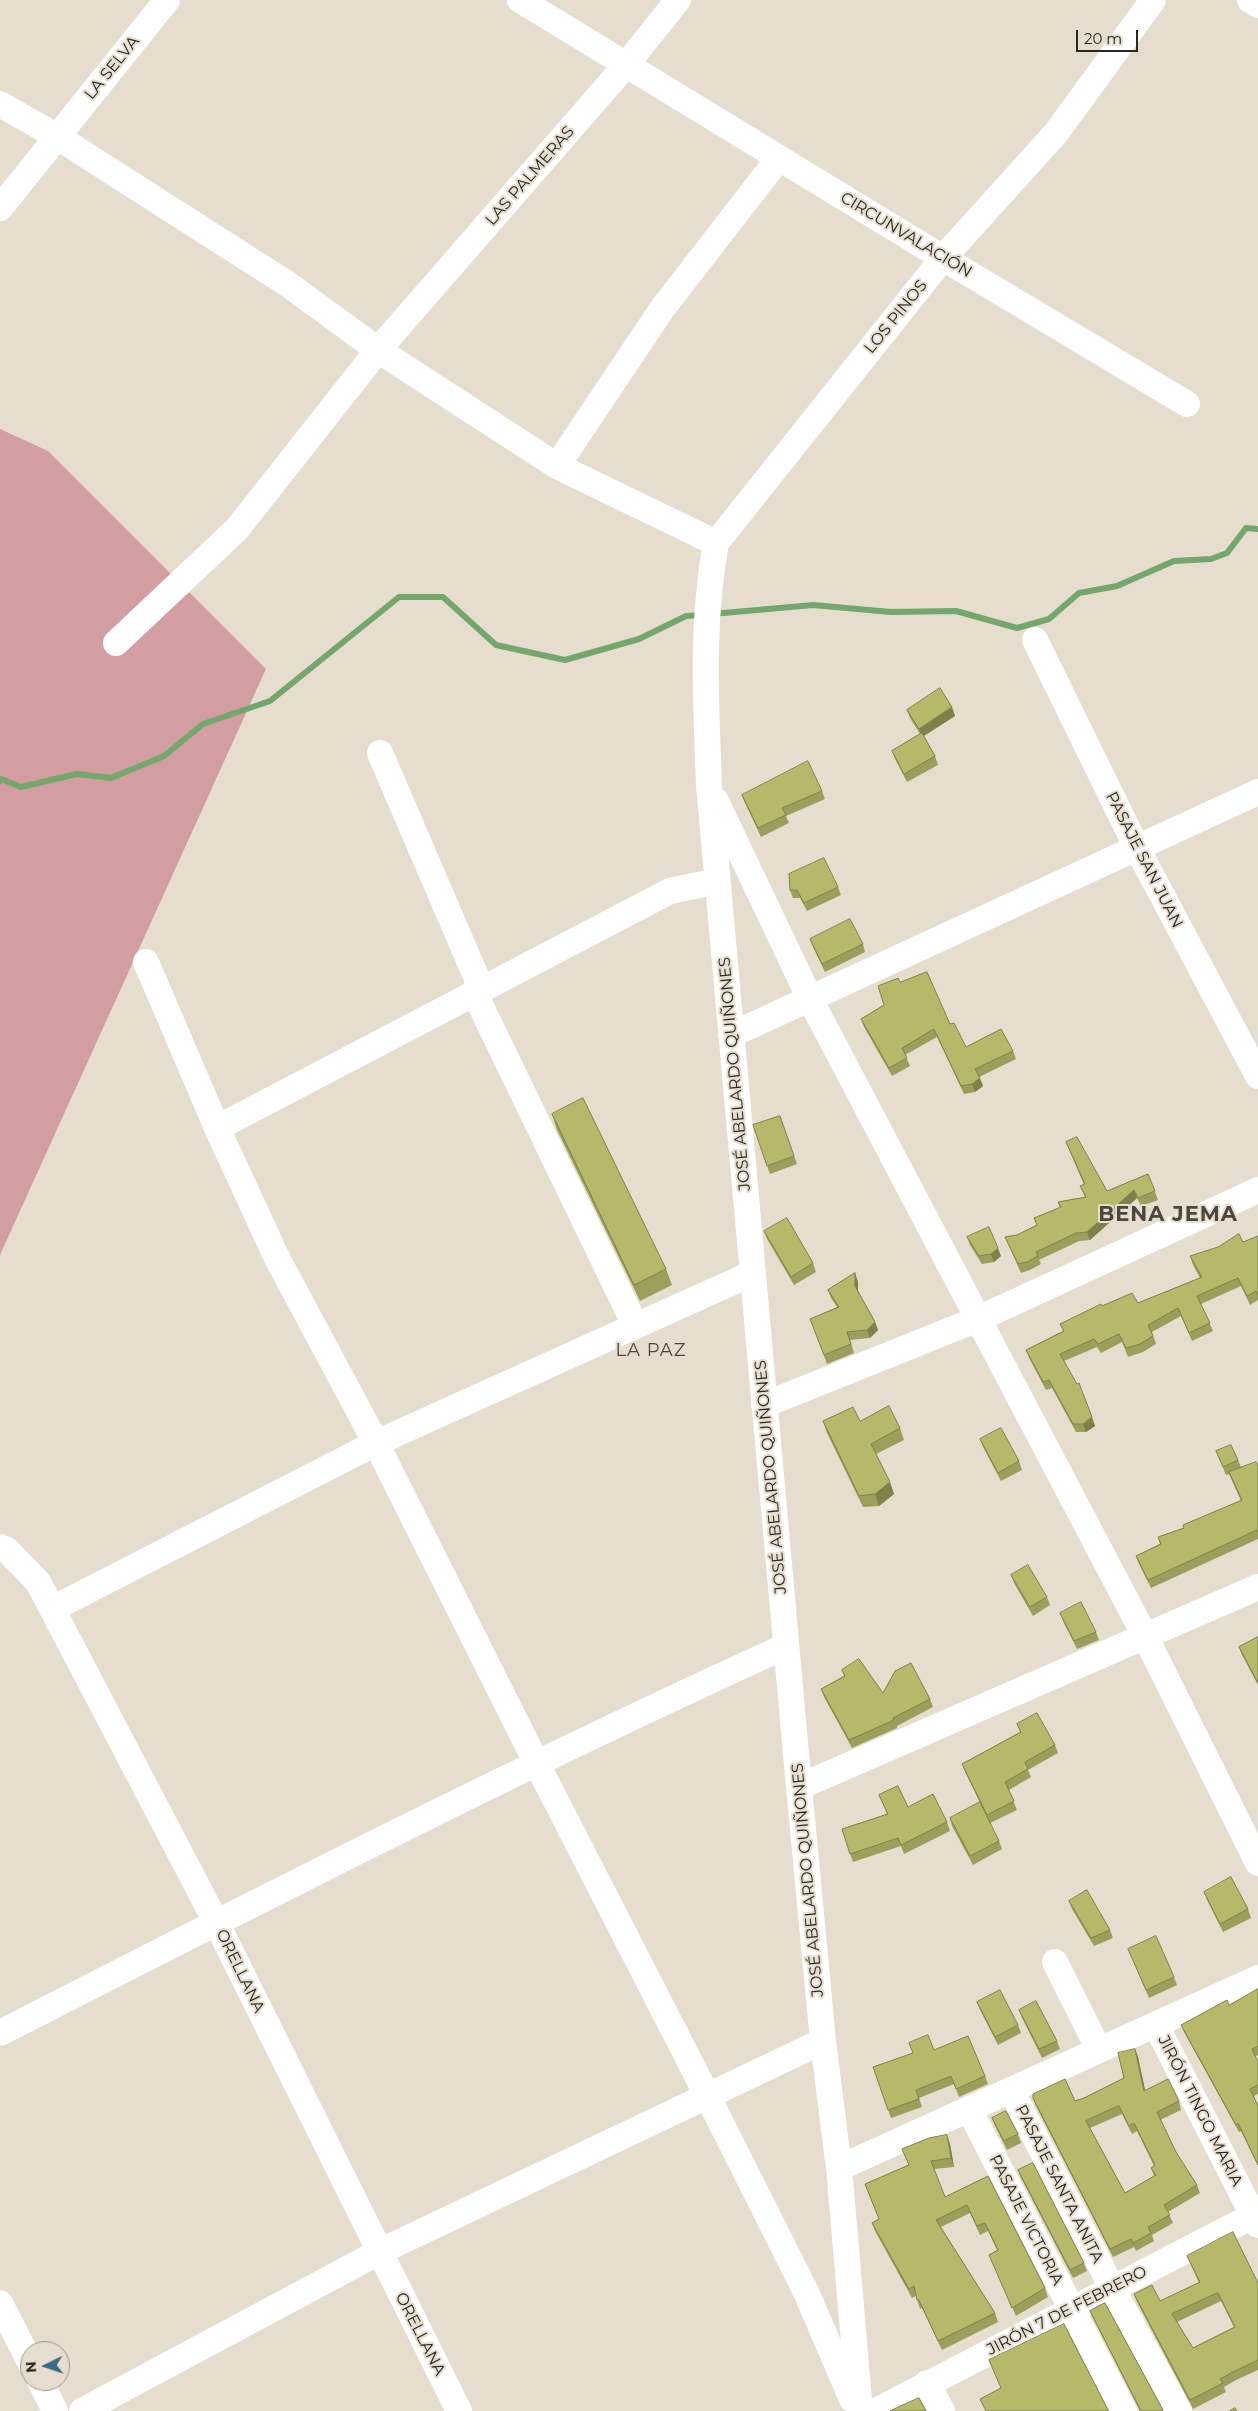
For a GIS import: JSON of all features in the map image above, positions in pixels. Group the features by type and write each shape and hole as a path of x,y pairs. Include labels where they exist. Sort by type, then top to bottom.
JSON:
{"street":[{"name":"LA SELVA","path":"0,208 167,0"},
{"name":"CIRCUNVALACIÓN","path":"520,0 943,258 1187,404"},
{"name":"LAS PALMERAS","path":"116,643 238,529 378,350 626,65 678,0"},
{"name":"LOS PINOS","path":"716,542 943,258 1056,133 1153,0"},
{"path":"1250,0 1258,5"},
{"path":"0,104 56,136 289,285 378,350 557,466 716,542"},
{"path":"557,466 662,309 779,158"},
{"name":"JOSÉ ABELARDO QUIÑONES","path":"716,542 709,580 704,638 709,785 799,1787 823,2040 839,2168 859,2411"},
{"name":"PASAJE SAN JUAN","path":"1035,640 1137,848 1258,1076"},
{"path":"380,753 478,990 635,1325"},
{"path":"709,785 810,998 1146,1638 1258,1863"},
{"path":"731,1035 1258,792"},
{"path":"218,1128 670,891 717,881"},
{"path":"146,962 277,1258 376,1443 537,1764 707,2095 806,2292 859,2411"},
{"path":"764,1406 978,1319 1258,1190"},
{"path":"52,1609 376,1443 753,1273"},
{"name":"ORELLANA","path":"0,1547 7,1550 38,1582 216,1922 459,2411"},
{"path":"799,1787 1146,1638 1258,1587"},
{"path":"0,2033 216,1922 537,1764 786,1646"},
{"path":"1055,1962 1099,2050"},
{"path":"839,2168 1258,1978"},
{"name":"JIRÓN TINGO MARIA","path":"1156,2025 1256,2218"},
{"path":"82,2411 379,2252 823,2040"},
{"name":"PASAJE SANTA ANITA","path":"1011,2090 1112,2288 1179,2411"},
{"name":"PASAJE VICTORIA","path":"969,2109 1073,2308 1124,2411"},
{"name":"JIRÓN 7 DE FEBRERO","path":"876,2411 1112,2288 1256,2218"},
{"path":"0,2303 20,2342"},
{"path":"927,2383 942,2411"},
{"path":"45,2391 55,2411"}],"shaded area":[{"path":"0,429 48,451 266,669 0,1255"}],"building":[{"path":"940,688 952,707 919,729 907,710"},
{"path":"922,733 935,756 904,774 892,751"},
{"path":"808,761 822,791 782,808 786,815 758,828 742,795"},
{"path":"824,858 838,887 804,903 797,890 790,890 789,874"},
{"path":"850,919 863,944 822,964 810,939"},
{"path":"927,972 950,1024 954,1023 966,1047 1001,1029 1013,1051 975,1069 980,1078 972,1084 961,1086 934,1029 902,1048 907,1058 889,1068 861,1019 884,1005 878,986 898,978 900,982"},
{"path":"583,1098 666,1269 634,1285 552,1114"},
{"path":"780,1116 794,1156 767,1166 753,1125"},
{"path":"1077,1137 1107,1191 1148,1174 1155,1191 1138,1198 1134,1190 1087,1232 1076,1233 1036,1252 1038,1256 1027,1262 1018,1264 1005,1237 1017,1235 1037,1225 1034,1218 1061,1207 1058,1202 1086,1197 1080,1186 1085,1184 1066,1142"},
{"path":"787,1218 813,1263 791,1277 764,1231"},
{"path":"989,1227 998,1248 991,1254 979,1256 967,1237"},
{"path":"1239,1234 1243,1242 1258,1236 1258,1295 1256,1291 1247,1296 1238,1278 1197,1296 1210,1323 1189,1333 1178,1308 1148,1325 1153,1336 1140,1344 1126,1348 1119,1334 1098,1344 1094,1339 1060,1354 1077,1384 1079,1383 1092,1417 1083,1424 1073,1424 1049,1380 1043,1382 1026,1350 1064,1331 1060,1324 1101,1304 1102,1306 1132,1293 1138,1303 1202,1277 1190,1256 1218,1247"},
{"path":"855,1273 855,1286 875,1322 867,1330 847,1332 851,1344 824,1355 810,1319 839,1307 828,1290"},
{"path":"889,1406 900,1428 871,1444 890,1482 875,1494 859,1496 823,1421 853,1407 860,1421"},
{"path":"1001,1428 1019,1461 998,1473 980,1439"},
{"path":"1231,1445 1238,1460 1223,1467 1216,1451"},
{"path":"1256,1462 1258,1466 1258,1532 1257,1530 1148,1580 1136,1556 1161,1544 1158,1537 1184,1528 1183,1525 1242,1500 1229,1472"},
{"path":"1028,1565 1047,1597 1030,1607 1011,1575"},
{"path":"1081,1602 1096,1632 1074,1641 1060,1613"},
{"path":"1258,1637 1258,1683 1239,1647"},
{"path":"859,1659 883,1693 895,1671 911,1663 930,1699 893,1718 894,1720 849,1740 821,1689 845,1676 842,1670"},
{"path":"1037,1713 1055,1745 1025,1762 1028,1769 1005,1782 1014,1801 987,1815 962,1764 1021,1732 1017,1724"},
{"path":"898,1786 908,1807 933,1794 947,1822 901,1845 898,1838 850,1854 842,1829 888,1814 879,1795"},
{"path":"980,1802 999,1841 970,1856 950,1818"},
{"path":"1231,1877 1248,1909 1220,1924 1204,1892"},
{"path":"1087,1890 1110,1930 1091,1938 1069,1901"},
{"path":"1156,1936 1174,1977 1146,1990 1128,1949"},
{"path":"1258,1989 1258,2046 1252,2049 1258,2062 1258,2085 1250,2089 1258,2106 1258,2165 1238,2123 1236,2125 1181,2025 1227,2000 1229,2005"},
{"path":"1000,1990 1018,2025 995,2037 977,2002"},
{"path":"1036,2001 1057,2041 1039,2049 1019,2010"},
{"path":"928,2035 934,2050 968,2036 985,2076 956,2089 951,2076 916,2090 919,2099 888,2110 873,2067 913,2053 909,2043"},
{"path":"1135,2049 1144,2091 1168,2079 1179,2101 1157,2112 1176,2152 1197,2185 1164,2205 1170,2215 1148,2227 1151,2233 1133,2243 1131,2239 1110,2249 1033,2098 1033,2094 1065,2079 1075,2101 1084,2098 1124,2078 1118,2053","holes":["1119,2106 1129,2126 1134,2123 1155,2165 1151,2168 1156,2175 1125,2193 1086,2121"]},
{"path":"1006,2111 1018,2134 1004,2141 992,2118"},
{"path":"947,2135 951,2158 931,2161 945,2197 988,2176 1045,2288 1012,2308 989,2255 998,2250 985,2223 977,2226 967,2205 936,2220 995,2313 938,2341 919,2300 917,2300 914,2286 909,2289 872,2223 879,2219 865,2184 909,2165 902,2149 929,2138"},
{"path":"1033,2163 1084,2263 1070,2270 1018,2170"},
{"path":"1233,2232 1258,2283 1258,2360 1220,2379 1223,2383 1190,2400 1134,2294 1152,2285 1160,2301 1200,2282 1187,2256","holes":["1218,2293 1235,2327 1193,2348 1172,2314"]},
{"path":"1105,2303 1163,2410 1141,2411 1090,2311"},
{"path":"1064,2324 1109,2411 986,2411 980,2399 1001,2388 989,2360"},
{"path":"919,2398 926,2411 890,2411"}],"waterway":[{"path":"712,614 813,605 891,612 956,611 1017,628 1049,619 1079,593 1117,586 1174,561 1211,559 1227,553 1246,528 1258,529"},
{"path":"0,781 1,779 21,787 77,774 111,778 164,756 203,724 270,701 399,597 443,597 496,645 565,660 639,639 686,616 703,615"}],"district":[{"name":"BENA JEMA","path":"1168,1215"},
{"name":"LA PAZ","path":"651,1351"}]}
